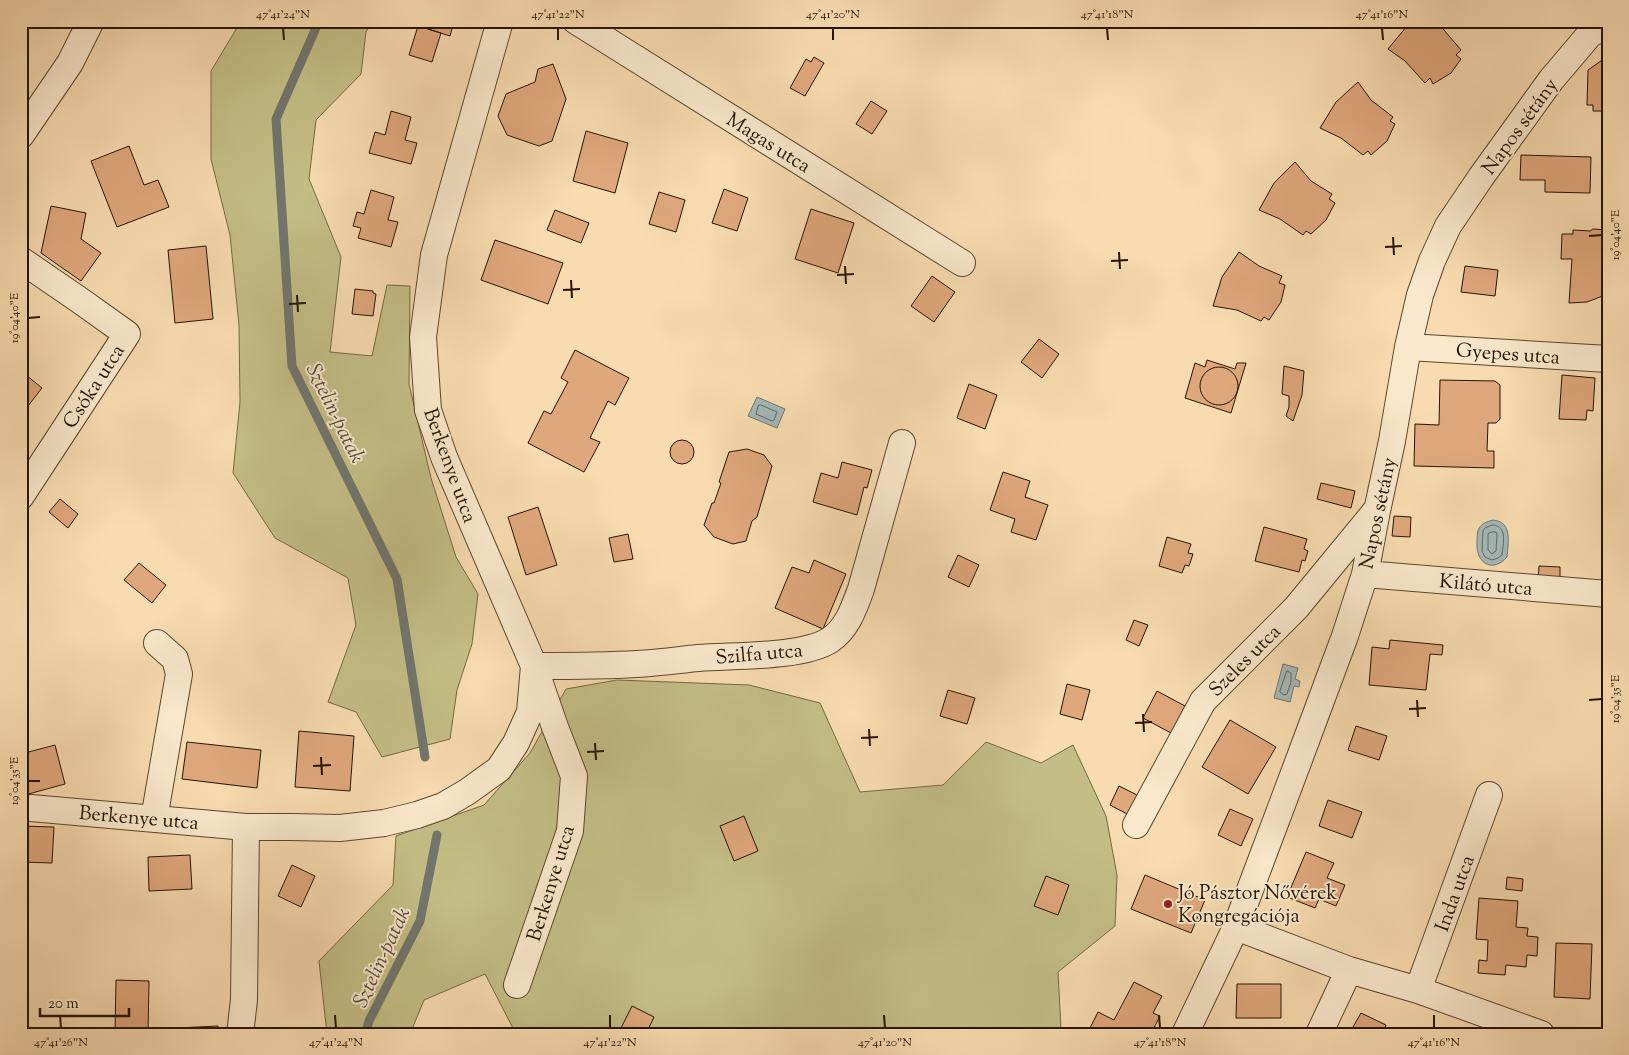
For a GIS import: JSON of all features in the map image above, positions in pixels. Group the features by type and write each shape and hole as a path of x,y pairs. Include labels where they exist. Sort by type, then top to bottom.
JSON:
{"street":[{"path":"21,135 70,63 91,21"},
{"name":"Berkenye utca","path":"500,21 434,255 423,337 428,410 441,448 534,666 574,776 570,831 517,985"},
{"name":"Magas utca","path":"576,21 962,263"},
{"name":"Napos sétány","path":"1185,1034 1236,927 1345,636 1365,574 1376,511 1392,441 1408,347 1420,295 1432,261 1448,226 1551,80 1590,34 1608,25"},
{"name":"Csóka utca","path":"21,260 127,334 21,496"},
{"name":"Gyepes utca","path":"1408,347 1608,359"},
{"name":"Szilfa utca","path":"534,666 638,664 698,658 772,654 811,649 830,640 844,627 854,610 902,443"},
{"name":"Szeles utca","path":"1136,825 1202,701 1296,608 1376,511"},
{"name":"Kilátó utca","path":"1365,574 1608,594"},
{"path":"154,819 179,674 175,659 157,643"},
{"name":"Berkenye utca","path":"31,808 246,827 340,828 384,823 417,815 443,806 467,792 499,769 516,743 530,712 534,666"},
{"name":"Inda utca","path":"1418,990 1489,795"},
{"path":"240,1034 244,1000 246,827"},
{"path":"1236,927 1349,970 1418,990 1541,1034"},
{"path":"1319,1034 1349,970"}],"shaded area":[{"path":"241,21 373,21 366,32 361,74 316,120 309,179 341,257 330,352 372,356 387,285 410,286 409,384 431,478 456,557 478,594 472,644 457,690 450,739 382,757 356,712 328,702 356,625 348,578 275,538 233,473 240,402 239,325 230,235 211,159 211,71"},
{"path":"617,680 749,685 820,703 860,792 943,785 986,742 1041,763 1073,745 1106,816 1117,875 1115,926 1058,972 1061,1029 1067,1034 516,1034 485,974 424,1000 410,1034 327,1034 319,961 393,885 396,836 484,805 530,753 566,689"}],"water":[{"path":"757,397 785,409 777,428 748,416"},
{"path":"1493,520 1504,525 1508,534 1507,557 1496,565 1486,564 1482,561 1477,550 1479,528 1484,523"},
{"path":"1283,664 1298,668 1295,679 1300,681 1299,687 1294,686 1290,702 1274,698"}],"building":[{"path":"430,21 454,21 450,36 428,29"},
{"path":"1414,21 1439,21 1461,50 1456,55 1461,59 1451,73 1433,84 1430,78 1425,83 1405,61 1388,49 1407,26"},
{"path":"418,26 441,33 432,62 409,55"},
{"path":"1608,56 1608,111 1593,111 1593,105 1587,105 1588,70"},
{"path":"814,57 824,63 805,96 790,88 806,59 811,62"},
{"path":"553,64 566,99 552,141 539,146 507,135 498,116 506,94 535,82 538,69"},
{"path":"1358,82 1371,100 1393,117 1390,121 1395,124 1387,141 1371,155 1368,151 1363,155 1341,138 1320,128 1336,102"},
{"path":"871,101 887,111 872,134 856,124"},
{"path":"391,111 411,117 405,140 417,143 411,164 369,153 375,132 385,135"},
{"path":"586,131 628,143 615,193 573,181"},
{"path":"129,146 144,185 158,180 169,207 117,227 91,161"},
{"path":"1521,155 1591,157 1590,193 1545,192 1545,180 1520,180"},
{"path":"1295,162 1311,181 1332,194 1329,199 1335,203 1326,220 1311,234 1306,231 1303,235 1280,219 1259,210 1274,183"},
{"path":"724,189 748,198 737,231 712,223"},
{"path":"371,190 394,197 388,220 398,222 391,247 358,238 361,228 353,226 357,212 364,214"},
{"path":"659,192 685,200 676,232 649,224"},
{"path":"51,206 86,213 81,239 101,253 81,281 41,253"},
{"path":"811,209 854,223 838,273 795,259"},
{"path":"555,210 589,223 581,243 547,230"},
{"path":"1593,229 1608,230 1608,294 1587,302 1569,303 1572,259 1561,259 1562,234 1573,234 1573,230 1590,231"},
{"path":"495,240 563,263 548,304 481,280"},
{"path":"206,246 213,319 175,323 168,250"},
{"path":"1239,252 1259,266 1282,276 1279,283 1285,285 1281,302 1269,320 1264,317 1261,321 1237,310 1213,306 1222,277"},
{"path":"1465,266 1498,270 1495,296 1461,292"},
{"path":"932,276 955,292 934,322 911,306"},
{"path":"355,289 373,291 376,294 373,316 352,314"},
{"path":"1039,339 1059,354 1042,378 1021,362"},
{"path":"575,350 629,378 615,405 608,401 590,438 600,442 584,472 528,443 544,411 551,414 568,382 561,378"},
{"path":"1207,360 1235,369 1237,363 1246,363 1231,413 1185,398 1195,363 1205,367"},
{"path":"1284,366 1304,371 1302,395 1293,421 1286,416 1289,407 1289,396 1282,394"},
{"path":"1219,367 1232,373 1238,386 1232,399 1219,405 1206,399 1200,386 1206,373"},
{"path":"21,371 42,388 21,415"},
{"path":"1562,375 1595,378 1593,411 1587,410 1586,420 1559,419"},
{"path":"1440,380 1495,381 1500,385 1500,419 1496,423 1488,423 1487,451 1494,451 1494,468 1414,466 1415,424 1439,425"},
{"path":"969,384 997,395 985,429 957,418"},
{"path":"682,440 687,441 693,447 693,457 687,463 682,464 677,463 671,457 670,452 671,447 677,441"},
{"path":"747,449 764,455 772,466 757,517 752,521 746,541 733,544 714,537 704,525 721,483 719,482 729,452"},
{"path":"842,462 872,470 867,488 864,487 857,515 813,502 821,473 838,478"},
{"path":"1003,472 1030,481 1025,497 1048,505 1036,540 1011,532 1015,519 990,510"},
{"path":"1321,483 1355,491 1351,508 1317,499"},
{"path":"60,499 78,514 68,528 49,512"},
{"path":"538,507 557,565 526,575 508,517"},
{"path":"1394,516 1411,517 1410,537 1392,536"},
{"path":"1264,527 1307,539 1304,549 1308,551 1305,561 1302,560 1299,572 1255,561"},
{"path":"628,534 633,559 614,562 609,538"},
{"path":"1167,537 1191,544 1188,553 1193,554 1189,566 1185,565 1182,573 1159,566"},
{"path":"958,555 979,565 969,587 948,577"},
{"path":"814,560 846,574 823,629 775,608 792,567 809,573"},
{"path":"139,563 166,585 152,603 124,580"},
{"path":"1539,566 1560,567 1560,582 1538,581"},
{"path":"1134,620 1148,625 1139,646 1126,640"},
{"path":"1390,640 1443,645 1442,655 1430,654 1426,690 1369,685 1372,647 1389,649"},
{"path":"1067,684 1090,690 1082,720 1060,714"},
{"path":"948,690 975,698 967,724 940,716"},
{"path":"1157,691 1185,706 1171,733 1143,718"},
{"path":"1230,720 1276,747 1248,794 1202,767"},
{"path":"1356,726 1387,736 1379,760 1348,750"},
{"path":"299,731 354,736 350,791 295,787"},
{"path":"187,742 261,750 257,788 182,779"},
{"path":"55,745 65,784 21,796 21,754"},
{"path":"1119,786 1139,796 1129,815 1110,805"},
{"path":"1328,800 1362,812 1352,838 1319,826"},
{"path":"1230,809 1253,819 1241,846 1218,835"},
{"path":"744,816 758,851 734,861 720,826"},
{"path":"21,826 54,827 52,863 21,862"},
{"path":"1306,852 1334,863 1327,878 1345,885 1336,906 1319,899 1315,908 1287,897"},
{"path":"190,855 192,889 149,891 148,857"},
{"path":"292,865 315,876 301,907 278,896"},
{"name":"Jó Pásztor Nővérek Kongregációja","path":"1145,875 1205,900 1191,933 1131,909"},
{"path":"1046,876 1069,885 1058,915 1034,906"},
{"path":"1507,877 1523,879 1522,891 1506,889"},
{"path":"1479,898 1518,901 1516,927 1528,928 1527,936 1538,937 1537,956 1527,955 1526,967 1506,965 1505,975 1478,973 1479,960 1487,961 1488,940 1476,939"},
{"path":"1556,943 1592,944 1590,999 1554,997"},
{"path":"116,980 149,981 148,1034 115,1034"},
{"path":"1134,982 1162,996 1153,1013 1160,1016 1151,1034 1087,1034 1098,1012 1114,1020"},
{"path":"1237,984 1281,984 1281,1018 1236,1018"},
{"path":"632,1006 654,1017 646,1034 621,1034 619,1032"},
{"path":"1361,1013 1386,1025 1384,1030 1391,1034 1349,1034"},
{"path":"218,1026 219,1034 178,1034 177,1028"}],"waterway":[{"name":"Sztelin-patak","path":"319,21 276,119 292,366 397,579 425,757"},
{"name":"Sztelin-patak","path":"365,1034 369,1021 420,921 437,835"}],"place":[{"name":"Jó Pásztor Nővérek Kongregációja","path":"1168,904"}]}
